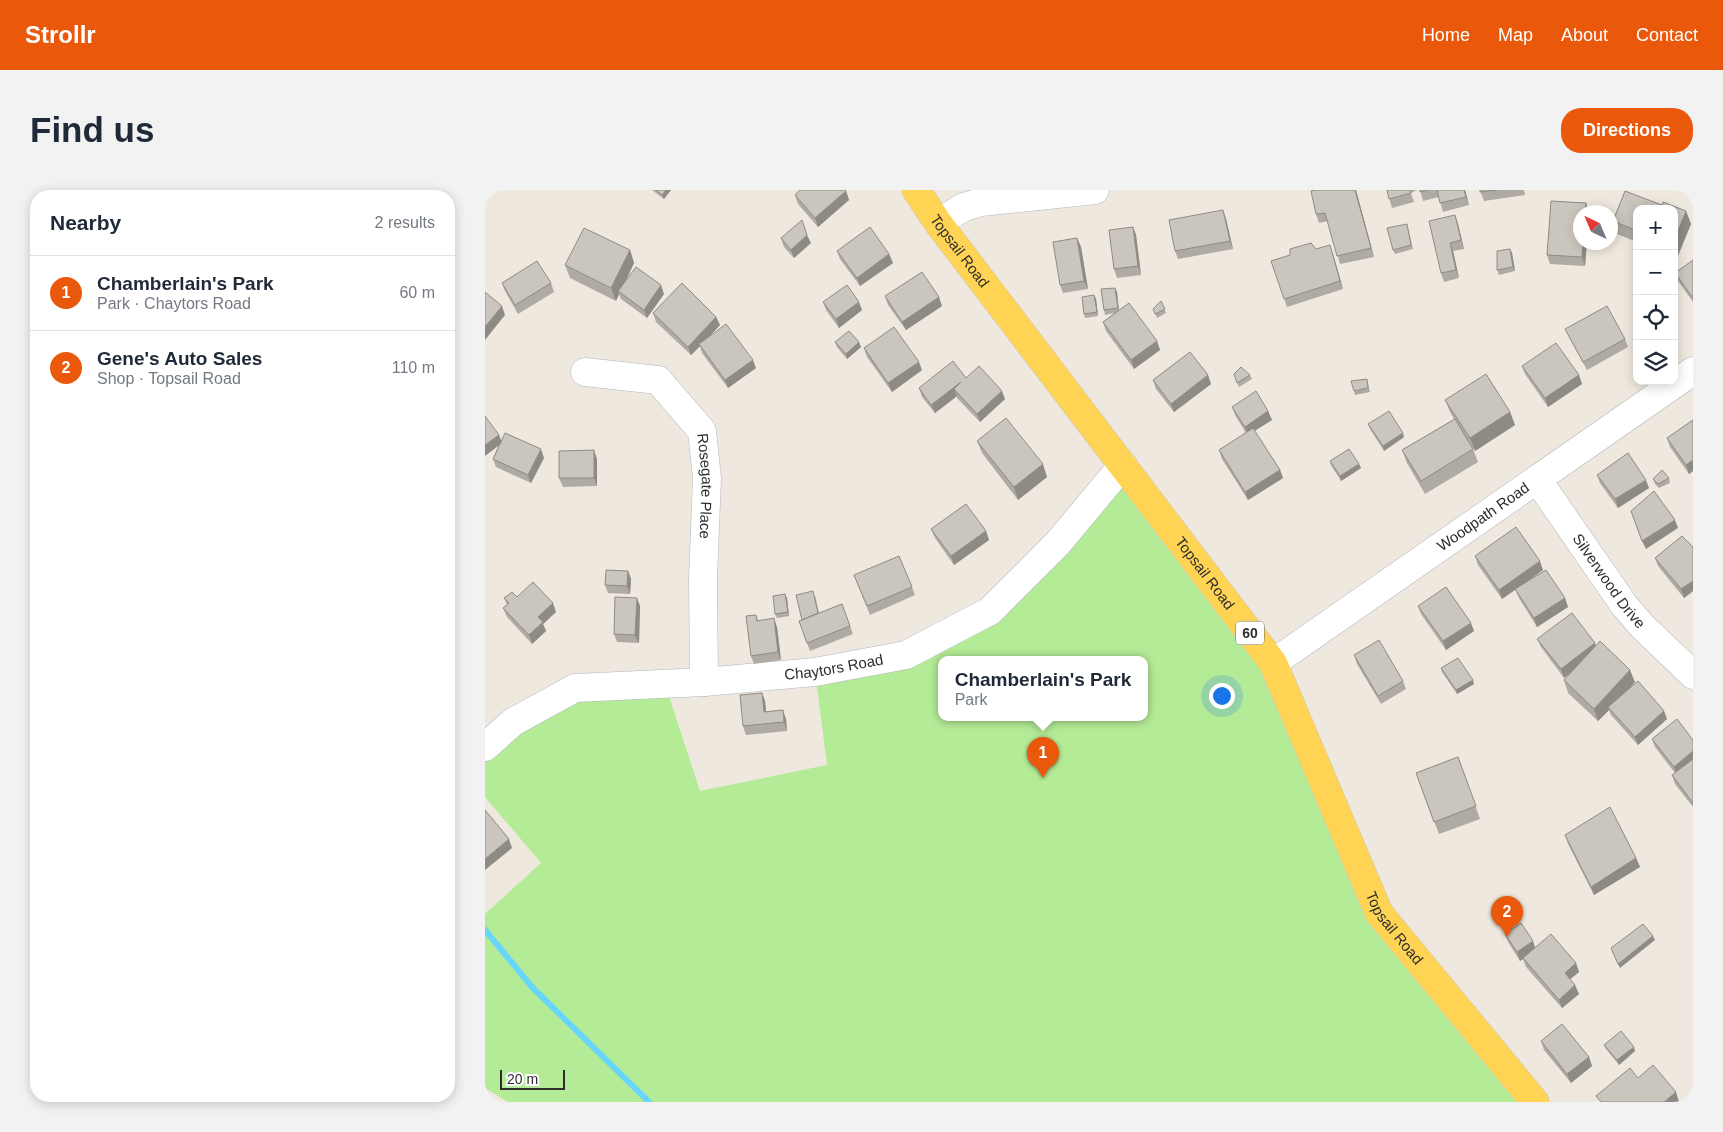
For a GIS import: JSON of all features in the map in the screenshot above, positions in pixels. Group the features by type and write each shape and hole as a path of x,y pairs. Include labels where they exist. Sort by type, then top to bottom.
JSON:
{"main road":[{"name":"Topsail Road","path":"916,190 938,223 1273,663 1379,913 1535,1102"}],"street":[{"path":"938,223 956,211 974,204 1095,190"},
{"name":"Woodpath Road","path":"1273,663 1693,371"},
{"name":"Rosegate Place","path":"585,372 658,380 702,431 707,478 703,579 704,682"},
{"name":"Chaytors Road","path":"485,747 513,722 575,688 704,682 815,672 906,655 990,611 1058,543 1123,465"},
{"name":"Silverwood Drive","path":"1537,479 1624,605 1642,626 1693,674"}],"green space":[{"path":"1123,465 1273,663 1379,913 1535,1102 508,1102 485,1088 485,914 541,863 485,797 485,747 575,688 665,684 700,791 827,765 815,672 990,611"}],"building":[{"path":"656,190 666,190 662,195"},
{"path":"800,190 846,191 815,218 795,195"},
{"path":"1355,190 1371,248 1337,256 1325,213 1316,214 1311,191"},
{"path":"1387,190 1410,190 1411,193 1389,199"},
{"path":"1437,190 1464,190 1466,197 1440,203"},
{"path":"1480,190 1497,190 1480,192"},
{"path":"1625,191 1662,205 1633,205 1633,229 1618,223 1618,208"},
{"path":"1551,201 1586,203 1586,205 1573,205 1573,250 1582,250 1582,257 1547,255"},
{"path":"1678,208 1686,211 1678,231"},
{"path":"1223,210 1230,241 1175,251 1169,220"},
{"path":"1455,215 1461,240 1450,243 1456,270 1441,273 1429,221"},
{"path":"802,220 807,235 791,250 781,238"},
{"path":"1407,224 1411,245 1393,250 1387,228"},
{"path":"870,227 889,254 857,278 837,251"},
{"path":"1133,227 1138,266 1114,269 1109,230"},
{"path":"584,228 630,250 611,288 565,265"},
{"path":"1077,238 1084,281 1060,285 1053,242"},
{"path":"1311,243 1316,249 1330,245 1340,281 1284,299 1271,261 1290,255 1290,249"},
{"path":"1510,249 1513,267 1497,270 1497,251"},
{"path":"1693,260 1693,298 1678,277 1678,271"},
{"path":"537,261 551,283 515,305 502,283"},
{"path":"636,267 661,285 644,310 618,291"},
{"path":"922,272 939,297 902,322 885,296"},
{"path":"682,283 716,317 688,347 653,313"},
{"path":"847,285 859,302 836,319 823,302"},
{"path":"1115,288 1118,308 1104,310 1101,289"},
{"path":"485,292 502,306 485,327"},
{"path":"1094,295 1097,312 1084,314 1082,297"},
{"path":"1161,301 1165,309 1155,314 1153,309"},
{"path":"1129,303 1157,341 1131,360 1103,322"},
{"path":"1607,306 1625,339 1583,362 1565,329"},
{"path":"726,324 753,360 725,380 699,344"},
{"path":"894,327 919,362 888,383 864,348"},
{"path":"849,331 859,342 846,354 835,342"},
{"path":"1556,343 1579,375 1545,398 1522,366"},
{"path":"1190,352 1208,375 1171,404 1153,380"},
{"path":"953,361 966,378 979,366 1002,391 977,414 954,389 961,382 931,405 919,388"},
{"path":"1241,367 1250,375 1237,383 1234,374"},
{"path":"1486,374 1510,412 1470,438 1445,400"},
{"path":"1367,379 1368,388 1354,391 1351,381"},
{"path":"1256,391 1268,411 1245,427 1232,407"},
{"path":"1389,411 1403,433 1383,446 1368,424"},
{"path":"485,416 499,435 485,445"},
{"path":"1006,418 1043,464 1014,487 977,441"},
{"path":"1455,419 1473,449 1421,481 1402,450"},
{"path":"1693,420 1693,460 1686,465 1667,438"},
{"path":"1253,428 1280,470 1245,492 1219,450"},
{"path":"505,433 541,449 528,475 493,459"},
{"path":"1349,449 1359,464 1340,476 1330,461"},
{"path":"594,450 594,478 559,478 559,451"},
{"path":"1628,453 1646,480 1615,499 1597,475"},
{"path":"1662,470 1669,478 1658,484 1653,479"},
{"path":"1654,491 1675,520 1642,541 1631,511"},
{"path":"966,504 986,531 951,556 931,529"},
{"path":"1516,527 1540,561 1499,590 1475,556"},
{"path":"1682,536 1693,547 1693,581 1681,589 1655,558"},
{"path":"899,556 912,587 867,606 854,575"},
{"path":"606,570 628,571 627,586 605,585"},
{"path":"1546,570 1565,598 1534,618 1515,589"},
{"path":"533,582 553,603 538,617 543,622 529,635 503,608 509,603 504,598 512,592 517,597"},
{"path":"1446,587 1471,623 1443,641 1418,606"},
{"path":"813,591 818,613 802,620 796,595"},
{"path":"785,594 788,612 775,614 773,596"},
{"path":"615,597 637,598 635,635 614,634"},
{"path":"842,604 850,626 807,643 799,621"},
{"path":"1572,613 1595,643 1561,669 1537,639"},
{"path":"756,615 757,621 774,618 778,652 751,656 746,616"},
{"path":"1379,640 1403,681 1378,696 1354,655"},
{"path":"1600,641 1630,670 1594,709 1564,680"},
{"path":"1458,658 1473,680 1456,690 1441,668"},
{"path":"1638,681 1664,711 1635,737 1608,707"},
{"path":"762,693 764,712 783,710 784,722 743,726 740,695"},
{"path":"1677,719 1693,740 1693,751 1674,767 1652,739"},
{"path":"1458,757 1476,806 1434,822 1416,773"},
{"path":"1693,759 1693,803 1672,775"},
{"path":"1610,807 1636,858 1591,887 1565,835"},
{"path":"485,810 509,839 485,859"},
{"path":"1521,923 1533,941 1517,952 1505,934"},
{"path":"1643,924 1653,936 1618,964 1611,948"},
{"path":"1551,934 1576,963 1565,973 1575,985 1559,1000 1523,958"},
{"path":"1562,1024 1589,1057 1567,1074 1541,1041"},
{"path":"1621,1031 1634,1047 1617,1060 1604,1045"},
{"path":"1653,1065 1676,1092 1664,1102 1601,1102 1596,1096 1630,1068 1638,1078"}],"waterway":[{"path":"485,930 532,987 649,1102"}],"place":[{"name":"Chamberlain's Park","path":"1043,778"},
{"name":"Gene's Auto Sales","path":"1507,937"}]}
